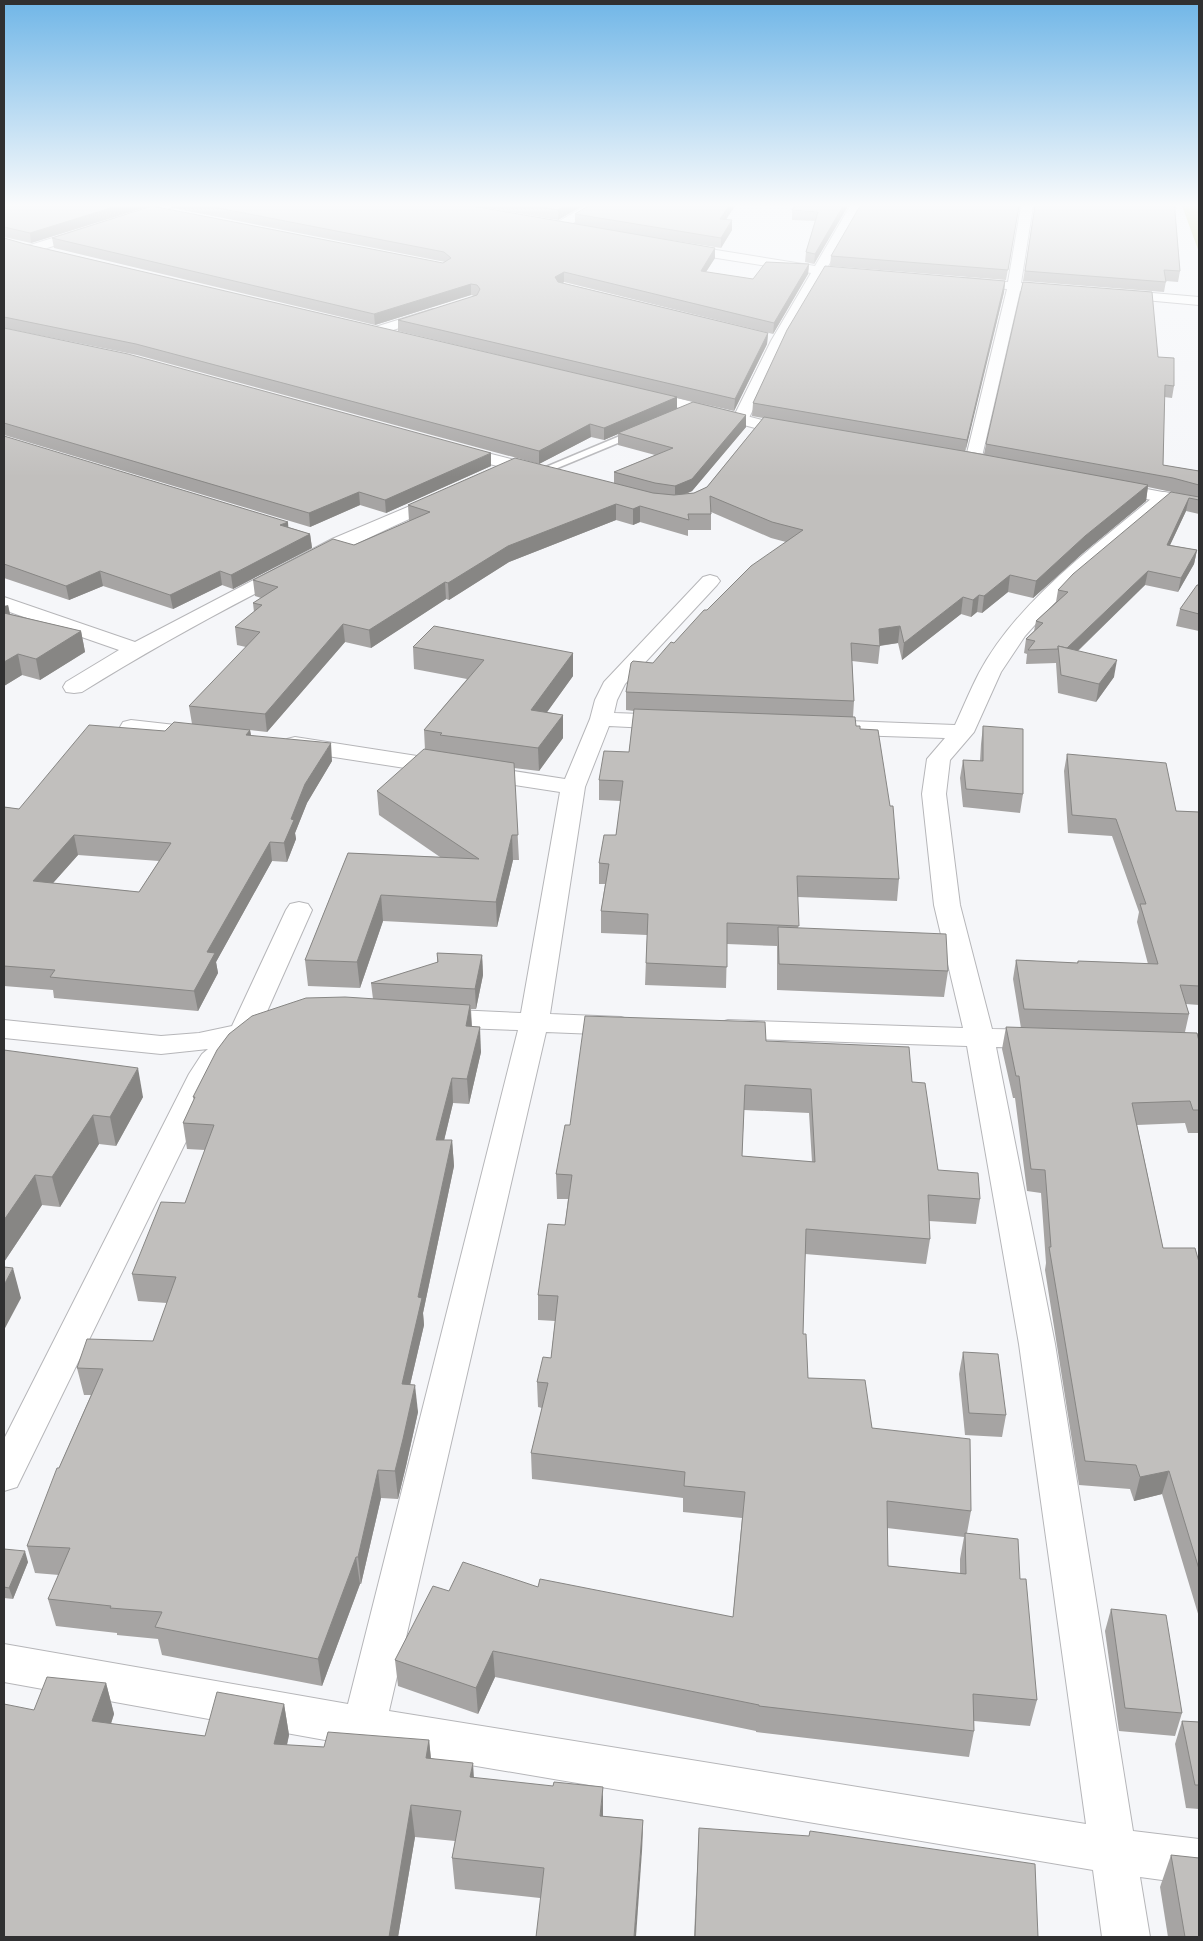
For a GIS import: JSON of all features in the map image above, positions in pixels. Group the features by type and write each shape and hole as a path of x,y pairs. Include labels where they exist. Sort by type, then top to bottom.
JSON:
{"street":[{"path":"741,418 773,340 802,297"},
{"path":"954,458 978,462 1012,297"},
{"path":"1152,297 1199,300"},
{"path":"377,330 445,309"},
{"path":"358,326 406,338"},
{"path":"627,391 759,424 807,433"},
{"path":"747,439 759,424"},
{"path":"437,444 567,480"},
{"path":"487,477 513,466"},
{"path":"1098,485 1199,504"},
{"path":"74,687 136,649 340,543 461,489"},
{"path":"1126,1937 1037,1344 980,1037 947,905 934,794 939,760 963,732 990,672 1017,632 1062,583 1164,497"},
{"path":"321,538 340,543"},
{"path":"364,1727 534,1023 572,787 602,719 606,700 615,682 710,581"},
{"path":"4,603 136,649"},
{"path":"602,719 689,722"},
{"path":"797,726 963,732"},
{"path":"131,727 218,736"},
{"path":"277,742 572,787"},
{"path":"4,1476 204,1074 212,1061 243,1032 298,910"},
{"path":"4,1029 161,1045 199,1042 243,1032 283,1017"},
{"path":"409,1017 643,1026"},
{"path":"702,1028 1070,1040"},
{"path":"4,1663 364,1727 1113,1851 1199,1862"}],"lane":[{"path":"678,414 695,407"},
{"path":"539,472 651,426"}],"building":[{"path":"4,297 249,297 677,397 604,428 590,424 539,451 136,344 4,317"},
{"path":"300,297 430,297 374,314"},
{"path":"472,297 618,297 768,333 735,399 398,320"},
{"path":"665,297 790,297 774,323"},
{"path":"807,297 1001,297 967,440 753,403 787,330"},
{"path":"1020,297 1152,297 1158,357 1174,358 1174,386 1165,385 1163,465 1199,471 1199,485 1173,478 986,444"},
{"path":"4,328 128,354 491,453 385,500 359,492 309,513 4,423"},
{"path":"693,402 746,415 692,479 675,486 655,483 614,472 673,448 618,433"},
{"path":"764,417 1148,485 1085,536 1036,581 1010,575 984,596 979,595 973,600 963,597 904,643 900,626 879,629 880,646 851,643 854,701 626,692 631,663 633,661 653,663 671,642 674,643 704,610 707,610 751,566 803,530 772,522 710,496 711,514 688,514 689,520 640,506 633,509 616,504 508,546 448,583 445,582 369,630 343,624 265,714 189,706 260,632 235,627 262,605 253,603 278,587 253,580 333,539 354,545 430,512 408,505 515,458 653,493 674,495 694,493 707,487"},
{"path":"4,436 288,522 280,525 310,534 231,575 220,571 170,595 100,571 66,586 4,564"},
{"path":"1171,492 1199,497 1199,500 1189,498 1167,545 1197,550 1181,578 1148,571 1067,648 1058,646 1058,649 1028,650 1035,641 1026,639 1043,623 1036,621 1068,592 1058,590 1073,574"},
{"path":"1197,585 1199,585 1199,614 1180,609"},
{"path":"4,613 81,631 36,659 18,654 4,662"},
{"path":"434,626 573,653 531,710 563,715 538,748 440,735 442,733 424,730 484,660 413,647"},
{"path":"1058,646 1117,660 1099,684 1061,675"},
{"path":"634,709 855,717 856,726 860,726 860,729 878,730 890,806 893,806 899,879 797,876 799,926 727,923 727,967 646,963 648,914 601,911 609,864 599,863 604,835 616,835 623,781 599,780 604,751 629,752"},
{"path":"174,722 250,730 246,735 331,743 305,784 291,819 294,820 284,843 270,842 207,952 215,953 194,991 50,977 55,970 4,966 4,807 19,809 89,725 165,731","holes":["74,835 171,843 139,892 33,881"]},
{"path":"983,726 1023,729 1023,794 966,789 963,760 983,761"},
{"path":"424,749 514,763 518,835 512,835 496,902 381,895 357,962 305,960 348,853 479,859 377,791"},
{"path":"1067,754 1166,763 1176,811 1199,812 1199,986 1180,985 1189,1014 1024,1009 1016,960 1158,964 1140,904 1146,904 1116,819 1072,815"},
{"path":"778,927 946,934 948,971 779,964"},
{"path":"437,953 482,955 475,989 371,983 438,962"},
{"path":"345,997 470,1005 466,1026 480,1027 467,1079 452,1078 436,1140 452,1140 418,1297 422,1298 402,1384 415,1385 395,1471 378,1470 358,1557 356,1557 318,1659 155,1627 162,1612 110,1608 111,1606 48,1599 70,1548 27,1546 57,1468 59,1468 103,1369 77,1368 87,1339 153,1341 176,1277 132,1274 161,1202 185,1203 214,1125 183,1123 195,1097 193,1097 217,1050 229,1034 252,1016 306,998"},
{"path":"585,1016 765,1022 766,1041 909,1047 912,1082 925,1083 938,1170 978,1173 980,1199 928,1195 930,1239 806,1229 803,1334 806,1334 808,1378 865,1380 872,1428 970,1439 971,1511 887,1501 888,1566 966,1574 965,1533 1018,1539 1020,1579 1026,1579 1037,1700 973,1694 974,1731 759,1706 493,1651 476,1688 395,1660 433,1586 449,1591 463,1562 538,1587 540,1579 733,1617 745,1492 684,1486 685,1472 531,1453 548,1383 537,1382 543,1357 551,1358 558,1296 538,1295 548,1224 565,1225 572,1175 556,1174 565,1125 570,1125","holes":["745,1085 811,1089 815,1162 742,1156"]},
{"path":"1006,1027 1197,1033 1199,1041 1199,1110 1193,1110 1190,1101 1132,1103 1163,1248 1195,1248 1199,1262 1199,1569 1169,1471 1140,1477 1136,1465 1085,1461 1049,1247 1051,1247 1045,1170 1031,1169 1019,1076 1016,1076"},
{"path":"4,1050 138,1068 110,1117 93,1115 52,1177 35,1175 4,1220"},
{"path":"4,1267 13,1268 4,1285"},
{"path":"963,1352 998,1354 1006,1415 969,1413"},
{"path":"4,1549 25,1551 9,1588 4,1587"},
{"path":"1111,1609 1166,1615 1182,1713 1125,1708"},
{"path":"47,1677 106,1683 92,1721 205,1736 217,1692 284,1704 274,1744 324,1747 328,1732 429,1740 426,1758 473,1763 470,1777 553,1786 554,1782 603,1787 600,1816 643,1820 634,1937 536,1937 544,1868 452,1858 461,1811 411,1805 389,1937 4,1937 4,1704 34,1710"},
{"path":"1182,1721 1199,1722 1199,1785 1195,1785"},
{"path":"699,1828 809,1836 810,1831 1035,1864 1038,1937 695,1937"},
{"path":"1171,1855 1199,1858 1199,1937 1185,1937"}]}
